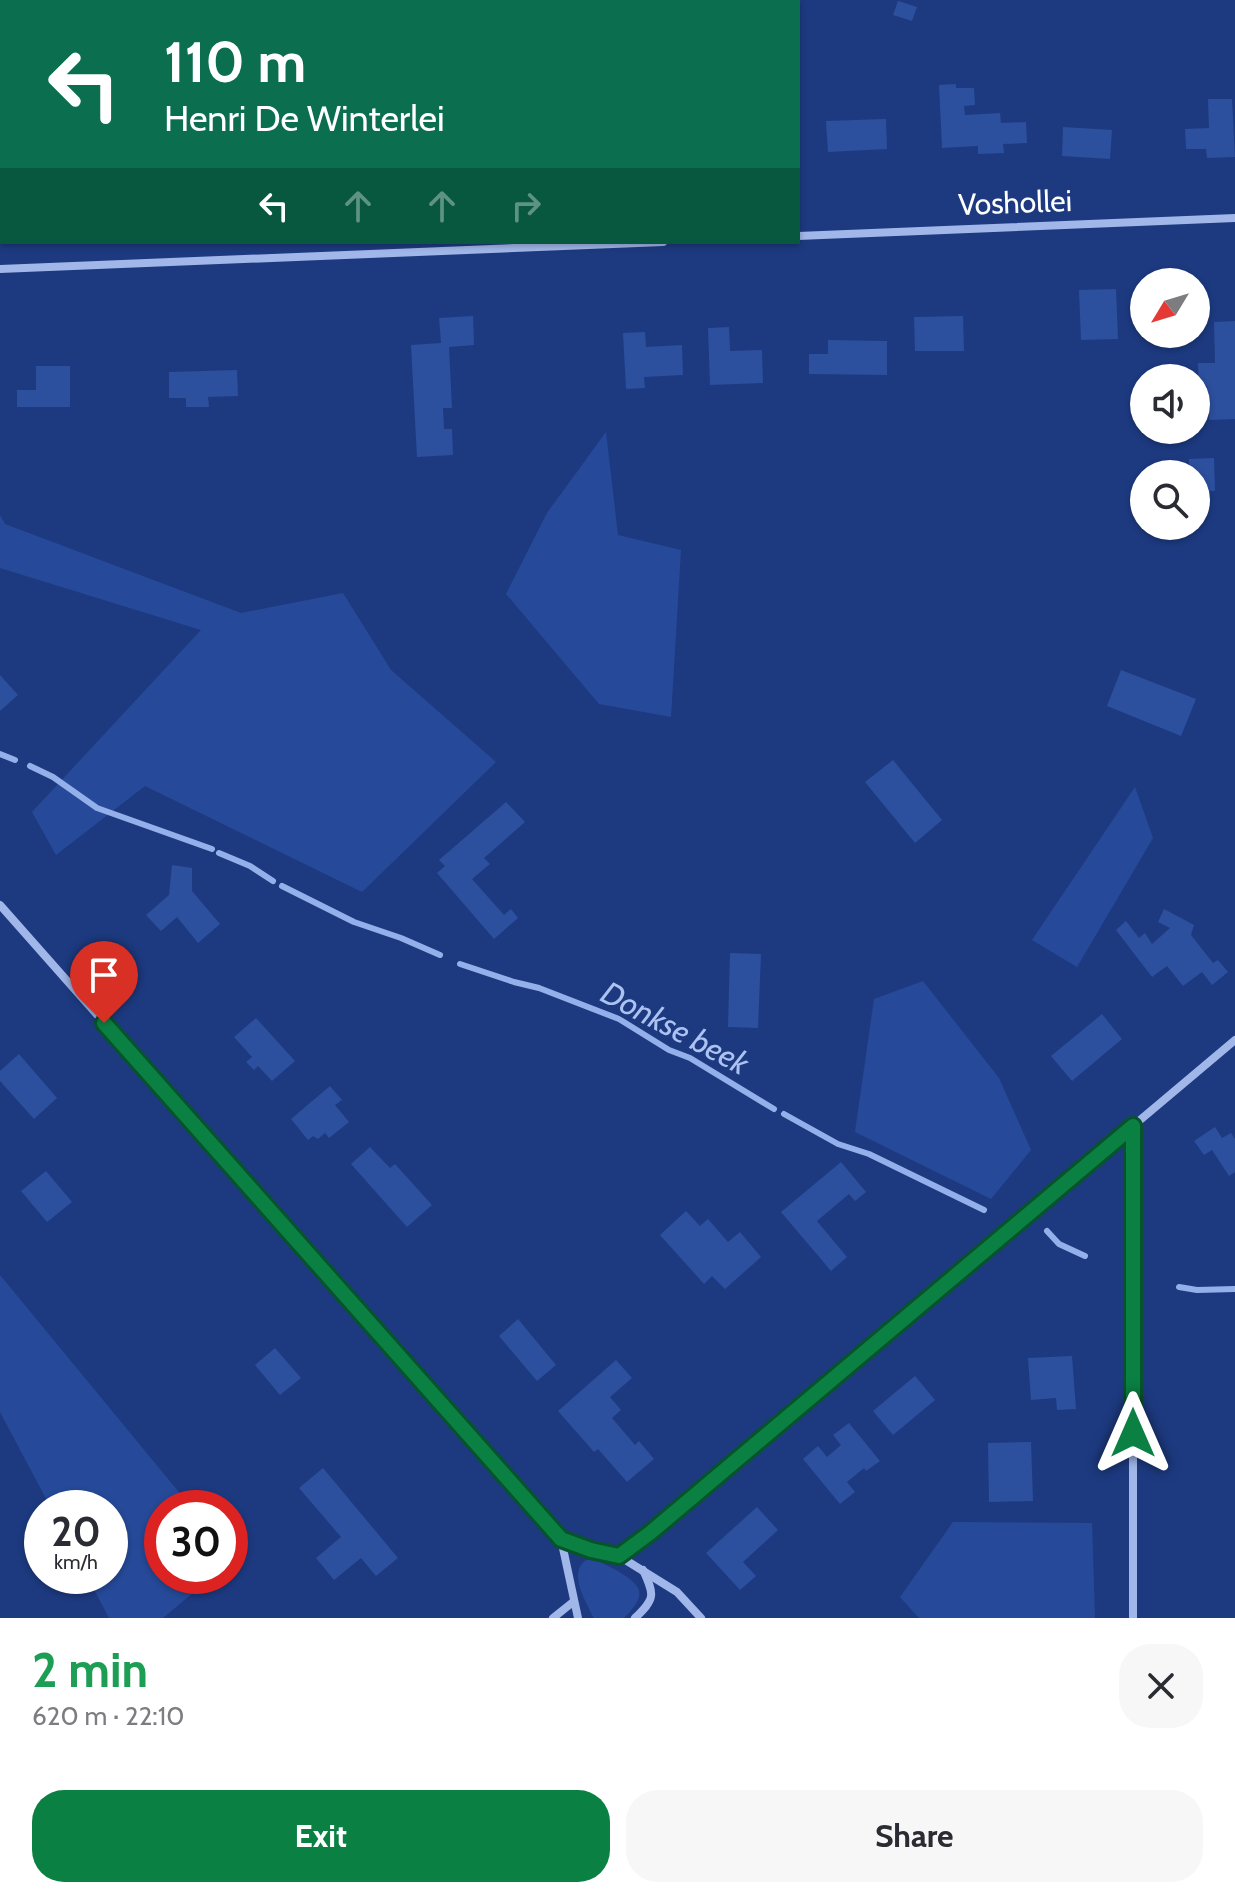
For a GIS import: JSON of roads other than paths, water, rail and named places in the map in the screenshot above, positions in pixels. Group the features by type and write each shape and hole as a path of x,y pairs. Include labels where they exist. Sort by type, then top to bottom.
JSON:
{"street":[{"name":"Voshollei","path":"800,236 1235,218"},
{"path":"0,269 614,244"},
{"path":"0,905 561,1539 619,1556 677,1592 701,1618"},
{"path":"619,1556 1235,1040"},
{"path":"1133,1126 1133,1618"},
{"path":"561,1539 578,1618"},
{"path":"635,1618 649,1605 652,1595 651,1586 642,1570"},
{"path":"553,1618 573,1602"}],"waterway":[{"name":"Donkse beek","path":"0,754 15,760"},
{"name":"Donkse beek","path":"30,766 53,777 97,808 212,849"},
{"name":"Donkse beek","path":"219,853 250,866 273,881"},
{"name":"Donkse beek","path":"282,886 354,922 440,955"},
{"name":"Donkse beek","path":"460,964 539,988 619,1019 774,1109"},
{"name":"Donkse beek","path":"784,1114 838,1144 869,1154 984,1210"},
{"name":"Donkse beek","path":"1047,1231 1059,1244 1085,1256"},
{"name":"Donkse beek","path":"1179,1287 1235,1289"}]}
